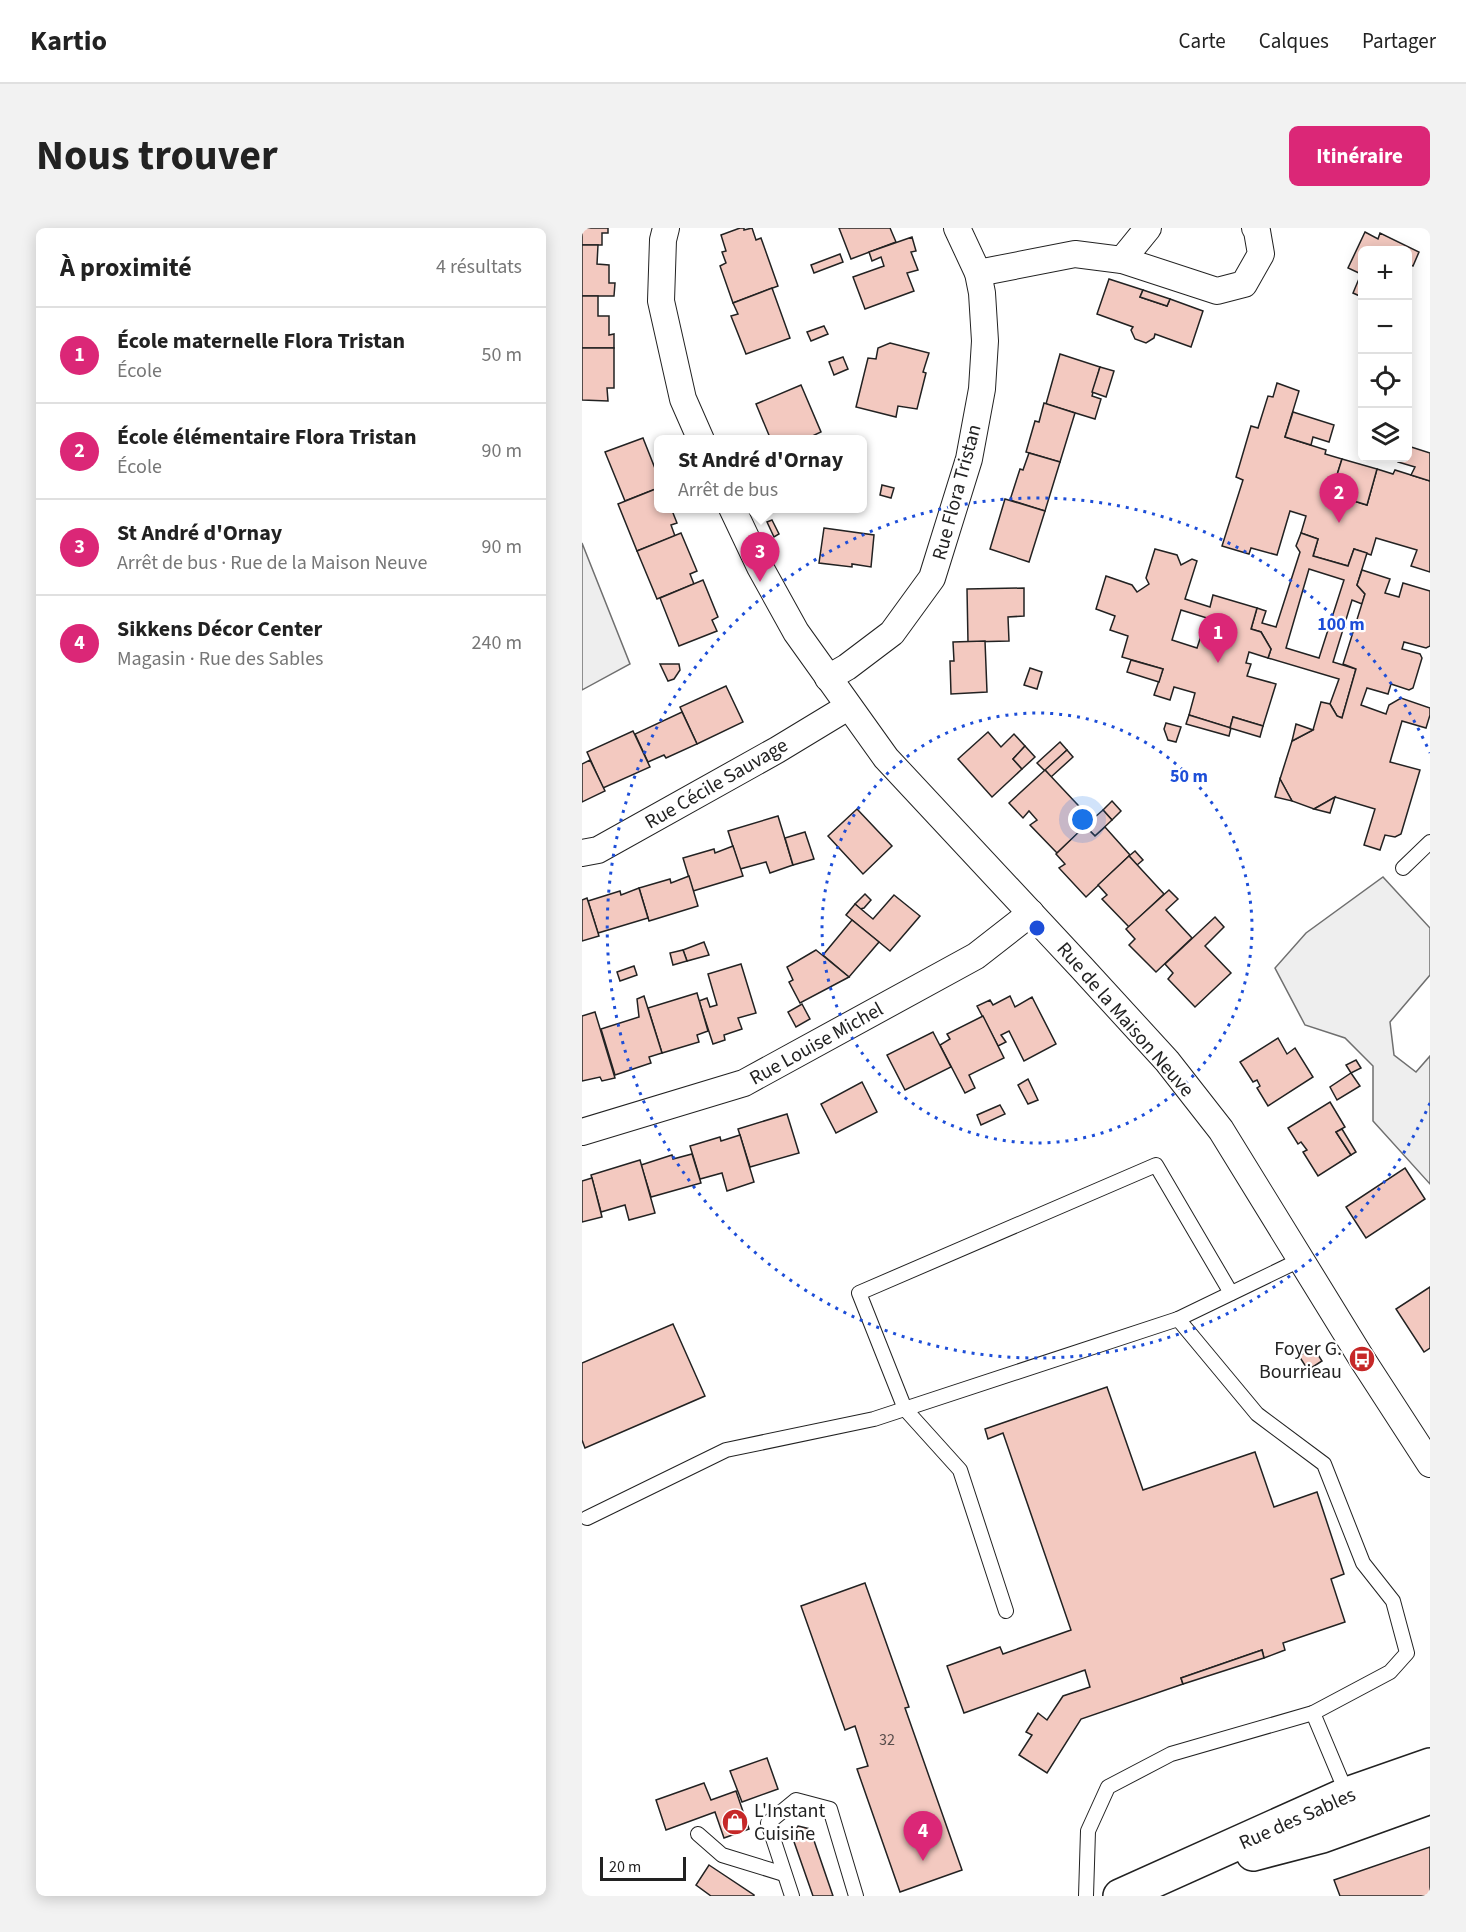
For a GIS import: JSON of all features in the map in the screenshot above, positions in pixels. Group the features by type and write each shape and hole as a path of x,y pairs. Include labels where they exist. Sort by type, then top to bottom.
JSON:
{"main road":[{"name":"Rue des Sables","path":"1120,1896 1347,1794 1430,1765"},
{"name":"Rue des Sables","path":"1167,1876 1322,1836 1430,1797"}],"street":[{"path":"666,228 663,240 661,301 683,399 699,435"},
{"name":"Rue Flora Tristan","path":"828,678 847,667 892,633 932,578 969,459 982,389 985,341 982,293 978,273 957,228"},
{"path":"1122,260 1148,228"},
{"path":"978,273 1075,254 1122,260 1217,291 1244,284 1261,254 1255,228"},
{"name":"Rue de la Maison Neuve","path":"734,513 760,567 796,632 886,758 1167,1061 1221,1130 1362,1359 1430,1464"},
{"name":"Rue Cécile Sauvage","path":"582,853 598,850 777,750 848,707"},
{"name":"Rue Louise Michel","path":"582,1132 744,1083 976,956 1031,913"}],"lane":[{"path":"1403,868 1430,842"},
{"path":"1006,1611 960,1470 905,1409 859,1293 1156,1165 1231,1293"},
{"path":"587,1518 726,1450 874,1419 1178,1319 1302,1259"},
{"path":"1086,1896 1088,1831 1108,1786 1171,1754 1313,1713 1390,1672 1407,1653 1393,1601 1363,1563 1324,1464 1257,1414 1178,1319"},
{"path":"1313,1713 1347,1794"},
{"path":"792,1896 768,1823 796,1800 830,1809 856,1896"},
{"path":"698,1834 722,1855 784,1874"}],"shaded area":[{"path":"582,543 630,664 582,690"},
{"path":"1383,877 1430,928 1430,975 1390,1022 1394,1055 1416,1072 1430,1056 1430,1184 1373,1121 1373,1066 1345,1038 1305,1025 1275,968 1306,933"}],"building":[{"path":"582,228 608,228 608,233 602,233 602,245 582,245"},
{"path":"740,228 744,230 752,228 756,240 761,238 778,286 733,303 720,266 726,263 722,252 726,251 721,235"},
{"path":"839,228 890,228 896,242 851,259"},
{"path":"1365,232 1378,239 1380,233 1407,246 1358,246"},
{"path":"912,237 916,251 911,252 918,270 907,273 914,291 865,309 853,277 884,266 881,257 872,261 869,252"},
{"path":"582,245 598,245 597,264 609,265 609,283 615,283 614,296 582,296"},
{"path":"1358,247 1358,273 1348,268"},
{"path":"1412,249 1419,252 1412,266"},
{"path":"840,254 843,262 814,273 811,265"},
{"path":"1109,279 1143,290 1140,297 1167,306 1170,299 1203,311 1191,347 1155,334 1154,338 1146,343 1135,339 1131,330 1133,327 1097,314"},
{"path":"1358,281 1358,295 1353,293"},
{"path":"772,288 790,338 746,354 731,316 738,314 733,303"},
{"path":"1143,290 1170,299 1167,306 1140,297"},
{"path":"582,296 598,296 598,316 609,316 609,335 614,334 614,348 582,348"},
{"path":"824,326 828,334 811,341 807,332"},
{"path":"890,343 929,353 923,372 926,373 917,409 898,406 896,417 856,407 868,358 876,359 878,348"},
{"path":"582,348 614,348 614,388 607,388 608,401 582,400"},
{"path":"1060,354 1100,367 1092,396 1101,399 1095,419 1046,404"},
{"path":"843,357 848,369 834,375 829,362"},
{"path":"1100,367 1114,371 1106,397 1092,392"},
{"path":"1277,383 1299,391 1285,437 1326,450 1325,454 1342,459 1331,494 1367,505 1377,469 1393,474 1395,470 1430,481 1430,572 1411,566 1417,550 1376,538 1371,555 1354,549 1348,566 1313,556 1318,539 1301,533 1306,516 1290,511 1277,555 1251,548 1249,554 1222,546 1243,480 1236,477 1251,426 1258,428 1268,396 1273,397"},
{"path":"801,385 821,432 815,435 769,435 756,404"},
{"path":"1044,403 1075,413 1060,462 1026,452 1035,421 1039,422"},
{"path":"1293,412 1334,425 1329,442 1313,437 1311,445 1285,437"},
{"path":"643,438 654,466 654,490 625,501 605,452"},
{"path":"1412,447 1430,453 1430,481 1411,475 1415,467 1398,462 1412,462"},
{"path":"1029,453 1060,462 1045,511 1010,500 1020,469 1023,470"},
{"path":"1342,459 1377,469 1367,505 1331,494"},
{"path":"882,485 894,488 891,498 880,495"},
{"path":"654,490 654,513 673,513 677,523 671,525 675,536 637,551 618,504"},
{"path":"1005,499 1045,511 1029,562 990,549"},
{"path":"772,520 779,534 774,537 767,522"},
{"path":"824,528 874,535 871,567 819,563"},
{"path":"681,533 697,571 690,574 694,584 657,599 637,551"},
{"path":"1301,533 1318,539 1313,556 1348,566 1354,549 1367,553 1357,585 1365,594 1362,604 1352,600 1333,662 1356,669 1342,718 1337,716 1330,704 1339,679 1268,658 1271,649 1261,632 1251,629 1257,608 1266,611 1262,623 1276,627 1300,552 1296,546","holes":["1309,569 1344,580 1319,658 1286,648"]},
{"path":"1155,549 1177,555 1181,565 1192,559 1197,561 1185,599 1210,607 1213,595 1257,608 1251,629 1261,632 1271,649 1268,658 1249,652 1246,663 1251,664 1247,676 1276,684 1263,726 1233,717 1230,728 1189,715 1195,693 1174,687 1170,700 1154,695 1163,669 1122,657 1128,636 1110,630 1115,616 1096,609 1106,576 1132,585 1137,592 1149,584 1146,578","holes":["1181,610 1207,618 1197,648 1172,640"]},
{"path":"1362,570 1390,579 1385,593 1399,597 1403,583 1430,591 1430,646 1426,648 1404,642 1402,649 1420,654 1422,658 1413,688 1409,690 1391,684 1388,694 1367,688 1361,705 1386,714 1389,705 1401,698 1430,708 1426,728 1402,721 1390,762 1420,770 1401,834 1395,837 1385,835 1380,850 1364,845 1375,809 1335,797 1314,809 1292,801 1280,779 1292,741 1313,730 1321,702 1330,704 1337,716 1342,718 1356,669 1343,664 1365,594 1357,585"},
{"path":"703,580 718,617 712,620 717,631 679,646 660,598"},
{"path":"1024,588 1024,616 1008,617 1009,641 968,642 967,589"},
{"path":"985,641 987,692 951,694 950,661 954,661 953,642"},
{"path":"1131,660 1163,669 1159,682 1127,672"},
{"path":"660,664 679,664 680,670 674,679 668,681"},
{"path":"1030,668 1042,672 1037,689 1024,685"},
{"path":"726,686 743,722 697,744 680,707"},
{"path":"682,712 697,744 666,758 664,755 648,762 635,734"},
{"path":"1189,715 1231,728 1229,736 1186,724"},
{"path":"1233,717 1263,726 1260,737 1230,728"},
{"path":"1166,723 1181,727 1176,742 1168,740 1164,729"},
{"path":"1296,724 1313,730 1292,741"},
{"path":"633,731 650,767 603,788 587,752"},
{"path":"988,732 1001,747 1014,734 1025,746 1013,759 1022,769 992,797 958,759"},
{"path":"1060,742 1067,750 1045,771 1037,763"},
{"path":"1025,746 1035,757 1022,769 1013,759"},
{"path":"1067,750 1073,757 1051,777 1045,770"},
{"path":"590,760 605,791 582,802 582,764"},
{"path":"1045,770 1092,820 1057,853 1030,825 1037,820 1029,811 1023,818 1009,803"},
{"path":"1280,779 1292,801 1275,797"},
{"path":"1335,797 1330,813 1314,809"},
{"path":"1112,801 1121,811 1112,820 1103,810"},
{"path":"857,809 892,846 863,874 828,836"},
{"path":"1103,810 1112,820 1095,836 1085,826"},
{"path":"778,816 793,865 770,873 766,862 740,869 728,831"},
{"path":"1085,826 1095,836 1105,827 1130,855 1086,897 1059,868 1065,864 1056,854"},
{"path":"805,832 814,859 793,865 785,838"},
{"path":"733,846 743,876 693,891 683,858 714,849 715,853"},
{"path":"1135,851 1143,860 1137,865 1129,856"},
{"path":"1129,856 1164,894 1129,927 1102,899 1107,895 1098,885"},
{"path":"689,876 698,906 649,921 639,888 670,879 671,883"},
{"path":"639,888 648,918 598,933 588,901 620,891 621,895"},
{"path":"1169,890 1178,899 1166,910 1192,938 1156,972 1129,945 1135,939 1126,929"},
{"path":"865,894 871,900 860,909 855,904"},
{"path":"894,895 920,916 890,951 846,915 855,904 873,919"},
{"path":"587,898 599,936 582,941 582,900"},
{"path":"1215,917 1224,927 1205,946 1231,973 1195,1007 1168,979 1173,973 1165,964"},
{"path":"852,920 879,942 849,977 823,955"},
{"path":"704,942 709,955 687,961 683,950"},
{"path":"683,950 687,961 673,965 670,953"},
{"path":"816,950 849,977 800,1003 789,982 793,980 787,967"},
{"path":"741,964 756,1013 738,1018 742,1029 724,1035 725,1040 713,1044 699,1001 707,998 710,1007 717,1005 708,974"},
{"path":"634,966 637,975 620,981 617,972"},
{"path":"697,993 708,1031 697,1035 699,1042 662,1053 648,1008"},
{"path":"644,996 662,1053 649,1057 651,1063 615,1075 601,1029 639,1017 637,999"},
{"path":"1010,996 1015,1007 1032,997 1056,1044 1024,1061 1009,1031 1001,1035 1006,1042 998,1046 977,1006 990,1000 993,1005"},
{"path":"802,1004 810,1019 796,1027 788,1012"},
{"path":"595,1012 615,1078 602,1081 600,1077 582,1081 582,1016"},
{"path":"983,1016 1004,1058 969,1075 975,1088 965,1093 940,1045 950,1039 947,1034"},
{"path":"933,1032 951,1067 905,1090 887,1055"},
{"path":"1278,1038 1287,1054 1295,1048 1313,1077 1268,1106 1257,1088 1260,1086 1257,1080 1253,1082 1240,1062"},
{"path":"1356,1060 1361,1068 1351,1073 1346,1065"},
{"path":"1351,1073 1360,1086 1337,1100 1330,1087"},
{"path":"1028,1079 1038,1100 1028,1104 1018,1085"},
{"path":"862,1082 877,1112 836,1133 821,1104"},
{"path":"1330,1102 1345,1127 1336,1132 1351,1155 1318,1176 1303,1152 1307,1150 1301,1142 1298,1144 1288,1128"},
{"path":"1000,1105 1005,1114 981,1125 977,1115"},
{"path":"787,1114 799,1153 750,1167 738,1129"},
{"path":"1342,1129 1356,1152 1351,1155 1336,1132"},
{"path":"740,1135 754,1182 727,1191 722,1173 700,1179 690,1146 720,1137 721,1141"},
{"path":"692,1154 701,1183 651,1197 641,1165 672,1155 673,1159"},
{"path":"640,1160 655,1213 629,1220 625,1205 601,1212 591,1175"},
{"path":"1405,1168 1425,1199 1366,1238 1346,1207"},
{"path":"592,1178 602,1217 582,1222 582,1181"},
{"path":"1430,1287 1430,1348 1424,1352 1396,1309"},
{"path":"673,1324 705,1396 585,1448 582,1440 582,1363"},
{"path":"1313,1347 1322,1361 1308,1370 1299,1356"},
{"path":"1107,1387 1143,1490 1255,1452 1274,1507 1317,1492 1344,1574 1331,1579 1345,1622 1283,1643 1285,1650 1264,1658 1262,1650 1181,1678 1183,1684 1081,1719 1047,1773 1019,1755 1032,1735 1026,1732 1038,1713 1047,1720 1063,1696 1090,1687 1085,1670 964,1713 947,1666 1000,1647 1003,1654 1071,1630 1003,1433 988,1439 985,1429"},
{"path":"865,1583 909,1707 905,1708 962,1870 900,1892 857,1769 868,1766 855,1726 845,1730 801,1606"},
{"path":"1262,1650 1264,1658 1183,1684 1181,1678"},
{"path":"767,1758 778,1789 742,1802 730,1771"},
{"path":"704,1783 711,1800 736,1791 749,1829 724,1838 715,1812 666,1830 656,1800"},
{"path":"798,1826 810,1829 833,1896 813,1896 792,1836"},
{"path":"1430,1847 1430,1896 1340,1896 1334,1880"},
{"path":"709,1865 754,1896 711,1896 696,1885"}],"place":[{"name":"École élémentaire Flora Tristan","path":"1339,523"},
{"name":"St André d'Ornay","path":"760,582"},
{"name":"École maternelle Flora Tristan","path":"1218,663"},
{"name":"Foyer G. Bourrieau","path":"1362,1359"},
{"name":"L'Instant Cuisine","path":"735,1822"},
{"name":"Sikkens Décor Center","path":"923,1861"}]}
